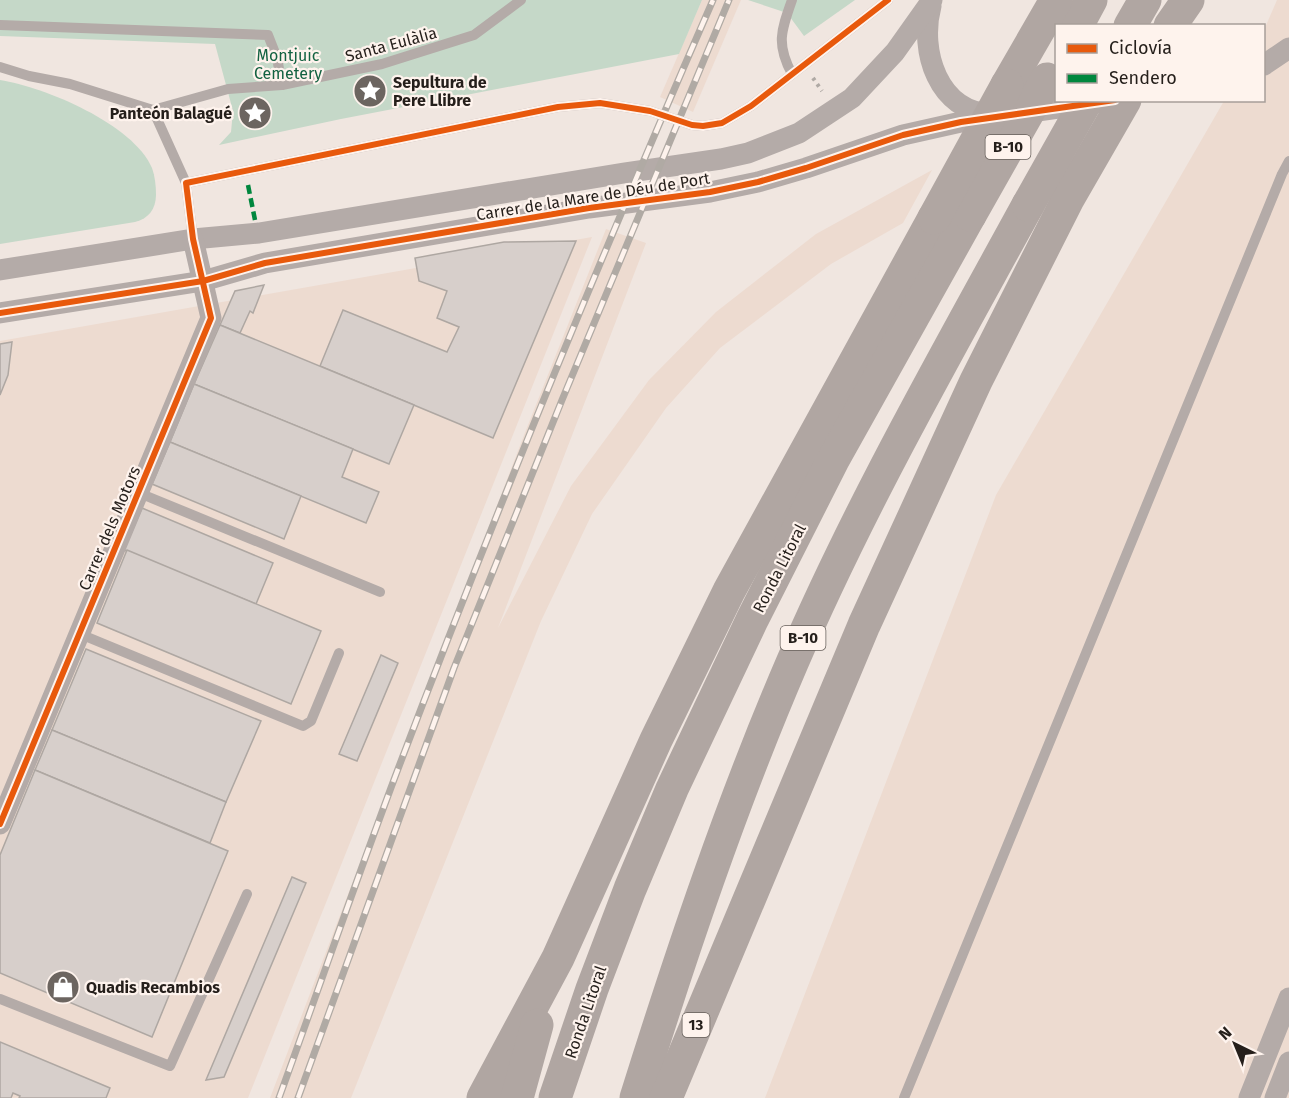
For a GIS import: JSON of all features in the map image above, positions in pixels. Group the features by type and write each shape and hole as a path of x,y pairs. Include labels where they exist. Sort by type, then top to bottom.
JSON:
{"highway":[{"path":"1007,85 1047,0"},
{"path":"483,1098 558,958 656,740 729,591 1056,0"},
{"path":"1078,24 1091,0"},
{"path":"1131,24 1145,0"},
{"path":"1171,24 1186,0"},
{"name":"Ronda Litoral","path":"555,1098 592,989 630,889 672,789 752,621 833,460 1052,71"},
{"name":"B-10","path":"636,1098 715,859 792,663 867,501 1086,102"},
{"path":"680,1098 727,952 798,777 864,626 981,370 1068,199 1124,102"},
{"name":"13","path":"666,1098 727,952"},
{"path":"517,1098 558,958"},
{"path":"495,1098 523,1026"}],"street":[{"name":"Carrer de la Mare de Déu de Port","path":"932,0 926,33 932,67 938,81 949,94 974,110 986,114 1016,115"},
{"name":"Carrer de la Mare de Déu de Port","path":"0,270 193,239 259,233 748,153 799,133 852,98 895,52 932,0"},
{"path":"1265,65 1289,48"},
{"name":"Carrer de la Mare de Déu de Port","path":"0,313 203,281 276,261 589,208 671,198 748,184 806,168 903,135 961,122 1101,102"},
{"name":"Carrer dels Motors","path":"0,824 211,318 193,239"},
{"path":"1249,1098 1289,998"},
{"path":"1275,1098 1289,1062"}],"lane":[{"name":"Santa Eulàlia","path":"153,110 228,89 282,85 382,64 474,35 521,0"},
{"path":"792,0 780,45 784,60 792,74"},
{"path":"186,183 580,104 600,103 632,107 692,125 722,123 737,116 888,0"},
{"path":"0,25 268,35 278,58 282,85"},
{"path":"0,67 29,76 70,84 153,110 186,183 193,239"},
{"path":"904,1098 1289,161"},
{"path":"138,496 144,495 380,592"},
{"path":"80,634 303,726 311,721 339,653"},
{"path":"0,999 170,1066 247,894"}],"path":[{"path":"804,65 822,92"}],"shaded area":[{"path":"702,0 741,0 693,112 660,97"},
{"path":"1277,0 1289,0 1289,1098 765,1098 996,495 1223,102 1265,102 1265,28"},
{"path":"932,170 903,223 831,264 720,348 666,408 592,514 541,621 351,1098 270,1098 526,430 606,229 646,243 498,628 571,486 649,380 716,312 816,234"},
{"path":"592,237 248,1098 0,1098 0,341"}],"green space":[{"name":"Montjuic Cemetery","path":"0,0 702,0 679,54 341,119 219,145 231,132 233,111 215,44 0,36"},
{"path":"748,0 855,0 804,36 787,13"},
{"path":"0,80 63,99 86,110 127,137 142,152 153,171 156,195 155,205 150,213 135,222 0,244"}],"building":[{"path":"576,241 493,438 320,366 343,310 447,352 459,327 437,318 447,291 419,281 415,258 504,242"},
{"path":"264,285 253,313 250,311 240,333 220,325 235,291"},
{"path":"220,325 414,405 389,464 194,384"},
{"path":"12,342 8,375 0,395 0,344"},
{"path":"194,384 353,449 342,477 379,492 366,523 170,442"},
{"path":"170,442 301,496 284,539 152,484"},
{"path":"142,508 273,563 256,604 124,550"},
{"path":"127,550 321,631 291,704 97,623"},
{"path":"86,649 261,721 226,802 52,730"},
{"path":"381,655 398,663 357,761 339,754"},
{"path":"52,730 226,802 210,843 35,770"},
{"path":"35,770 228,851 152,1037 0,973 0,855"},
{"path":"292,877 306,883 224,1077 206,1080"},
{"path":"0,1042 110,1088 106,1098 19,1098 20,1096 13,1093 11,1098 0,1098"}],"railway":[{"path":"279,1098 383,810 473,575 590,287 713,0"},
{"path":"298,1098 454,668 562,400 729,0"}],"marked path":[{"path":"248,185 255,220"}],"cycle path":[{"path":"0,824 211,318 193,239 186,183 558,107 600,103 650,111 692,125 722,123 751,106 888,0"},
{"path":"0,313 203,281 265,263 589,208 710,192 758,182 806,168 903,135 961,122 1101,102"}],"place":[{"name":"Sepultura de Pere Llibre","path":"370,91"},
{"name":"Panteón Balagué","path":"255,113"},
{"name":"Quadis Recambios","path":"63,987"}]}
